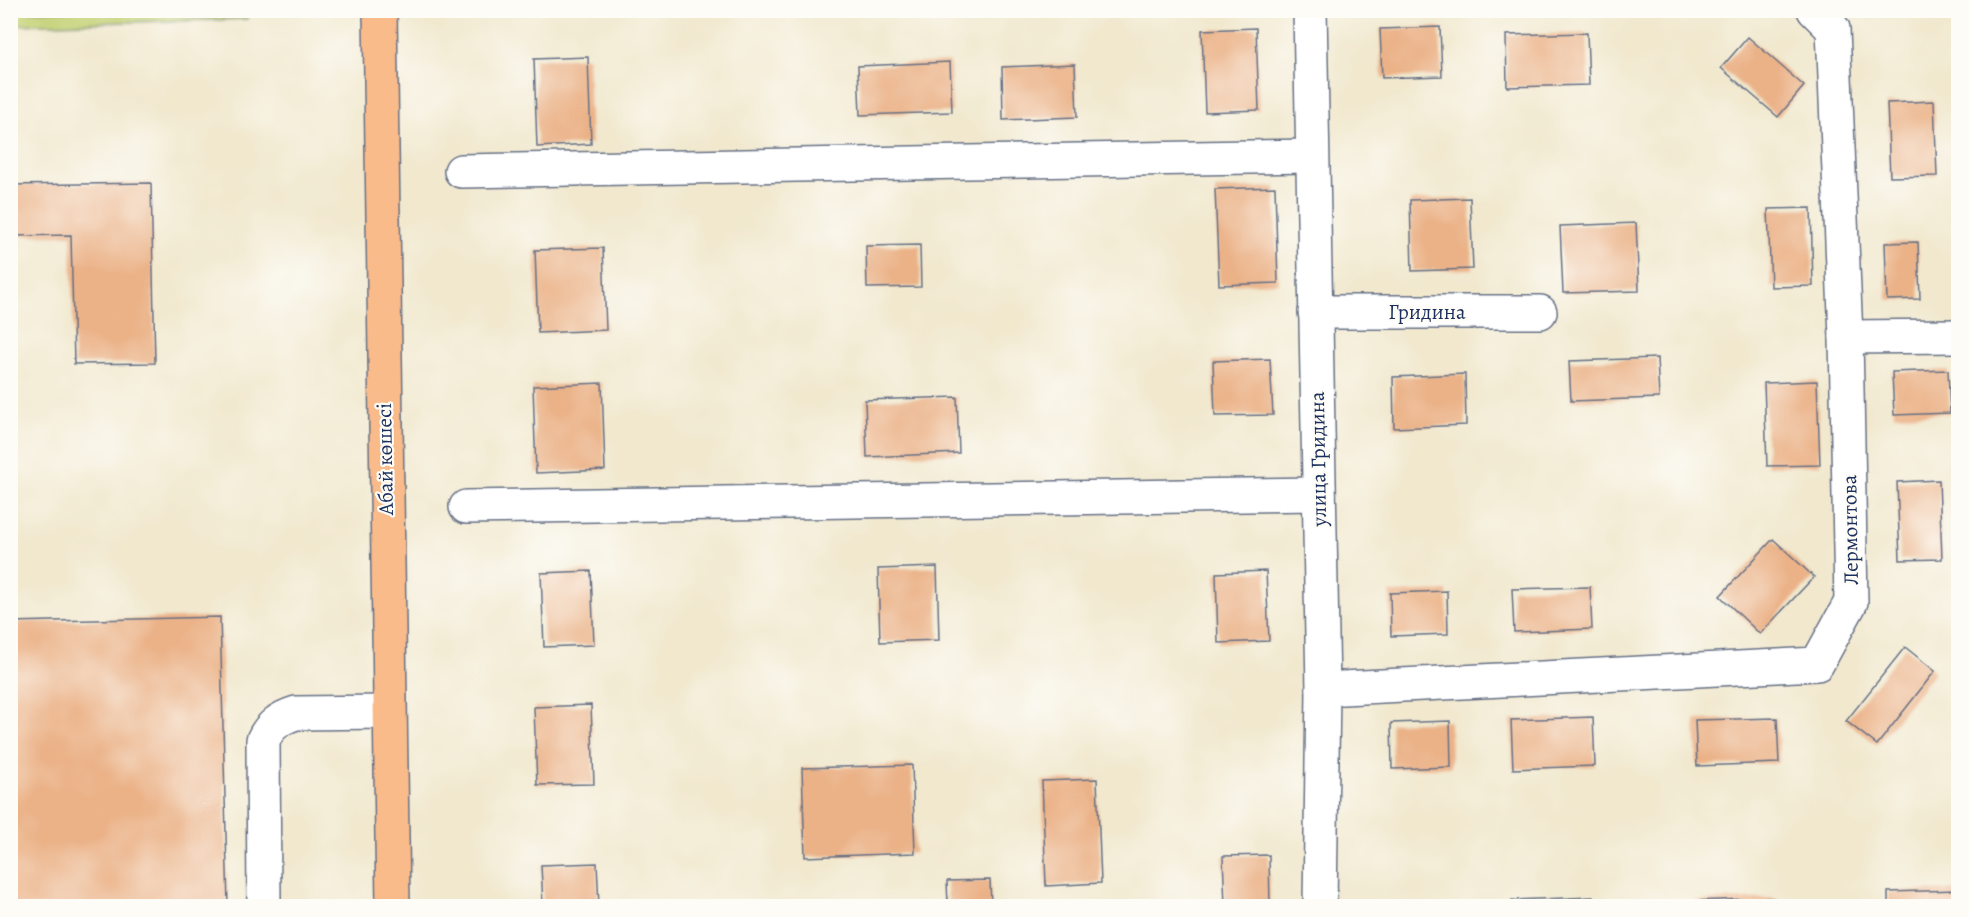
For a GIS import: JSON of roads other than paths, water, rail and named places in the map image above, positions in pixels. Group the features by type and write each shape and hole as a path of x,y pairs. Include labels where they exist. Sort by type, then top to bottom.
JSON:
{"main road":[{"name":"Абай көшесі","path":"380,10 388,712 393,906"}],"street":[{"name":"улица Гридина","path":"1310,10 1323,689 1320,906"},
{"name":"Лермонтова","path":"1323,689 1817,664 1851,602 1846,337 1833,29 1814,10"},
{"path":"461,171 1312,156"},
{"name":"Гридина","path":"1315,312 1540,312"},
{"path":"1846,337 1959,336"},
{"path":"466,507 1319,494"},
{"path":"264,906 263,740 267,730 285,716 296,713 388,712"}]}
